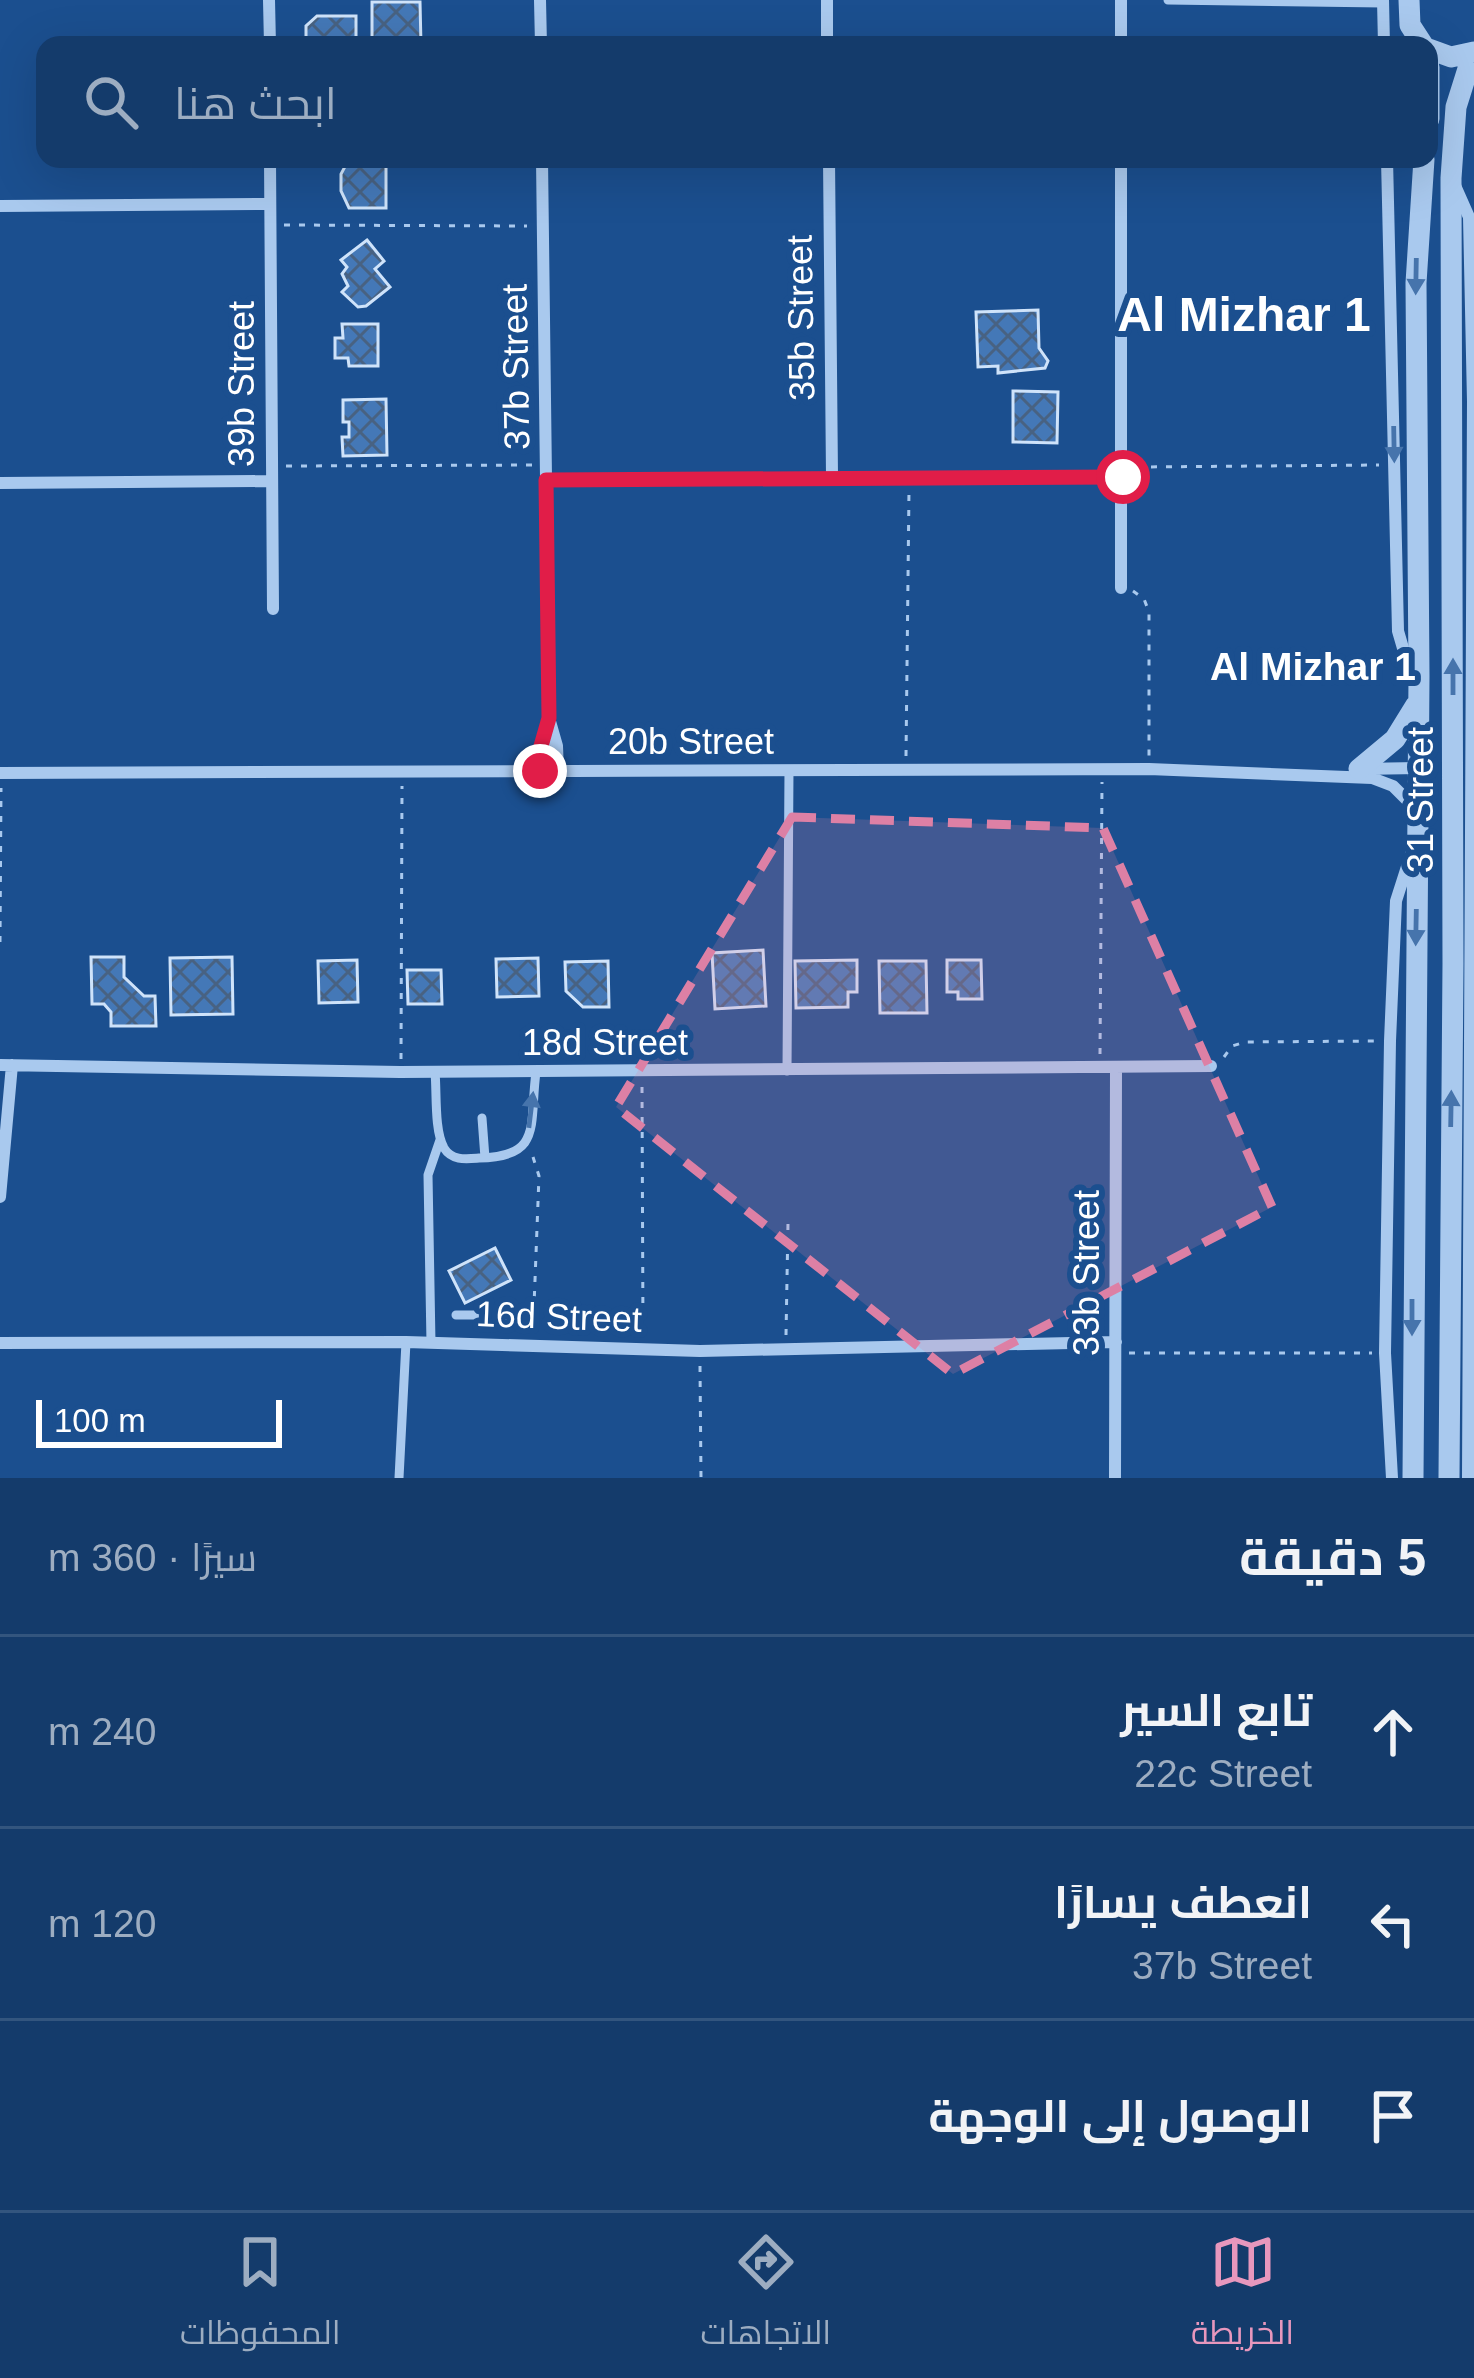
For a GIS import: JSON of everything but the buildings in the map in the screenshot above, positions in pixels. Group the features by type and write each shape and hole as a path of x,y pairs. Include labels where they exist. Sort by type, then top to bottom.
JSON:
{"street":[{"path":"269,0 270,36"},
{"path":"540,0 541,36"},
{"path":"827,0 827,36"},
{"path":"1121,0 1121,36"},
{"path":"1409,0 1410,25 1417,36"},
{"path":"1383,2 1384,36"},
{"path":"1438,52 1451,57 1474,53"},
{"name":"31 Street","path":"1449,1478 1451,178 1456,107 1474,53"},
{"name":"39b Street","path":"270,168 273,609"},
{"name":"37b Street","path":"542,168 549,718 558,771"},
{"name":"35b Street","path":"829,168 832,476"},
{"path":"1121,168 1121,588"},
{"path":"1359,769 1395,739 1419,688 1398,631 1387,168"},
{"name":"31 Street","path":"1413,1478 1419,688 1416,283 1423,168"},
{"path":"1451,178 1465,203 1470,231 1473,454 1468,1478"},
{"path":"0,206 271,204"},
{"path":"546,472 910,478 1123,472"},
{"path":"0,484 272,481"},
{"name":"37b Street","path":"540,771 549,718"},
{"path":"1418,768 1434,785 1440,804 1441,929 1453,963"},
{"name":"20b Street","path":"1310,773 1418,768"},
{"name":"20b Street","path":"0,772 1149,769 1310,773 1382,781 1418,811"},
{"path":"1392,1478 1385,1352 1390,1041 1396,902 1417,839"},
{"path":"0,1197 6,1065"},
{"name":"18d Street","path":"6,1065 400,1072 1211,1066"},
{"name":"33b Street","path":"1115,1478 1117,1068"},
{"name":"16d Street","path":"0,1343 431,1342 700,1351 1116,1348"}],"lane":[{"path":"1168,0 1383,2"},
{"path":"787,1071 790,770"},
{"path":"435,1072 445,1149 454,1157 485,1158 511,1156 525,1145 536,1072"},
{"path":"482,1118 485,1158"},
{"path":"431,1342 428,1174 442,1138"},
{"path":"456,1315 520,1316"},
{"path":"473,1315 473,1344"},
{"path":"501,1345 502,1316"},
{"path":"399,1478 406,1342"}],"path":[{"path":"271,225 543,226"},
{"path":"1123,472 1394,465"},
{"path":"272,466 546,472"},
{"path":"906,770 910,478"},
{"path":"1121,588 1138,594 1149,612 1149,769"},
{"path":"1100,1068 1102,770"},
{"path":"400,1072 402,771"},
{"path":"0,772 0,942"},
{"path":"1211,1066 1240,1043 1390,1041"},
{"path":"641,1072 643,1349"},
{"path":"525,1145 539,1177 533,1346"},
{"path":"786,1349 788,1223"},
{"path":"1116,1348 1385,1352"},
{"path":"700,1351 701,1478"}],"highlighted area":[{"path":"792,817 1103,828 1272,1207 953,1374 616,1107"}],"district":[{"name":"Al Mizhar 1","path":"1244,314"},
{"name":"Al Mizhar 1","path":"1313,666"}],"route":[{"path":"540,771 549,718 546,480 1123,477"}]}
